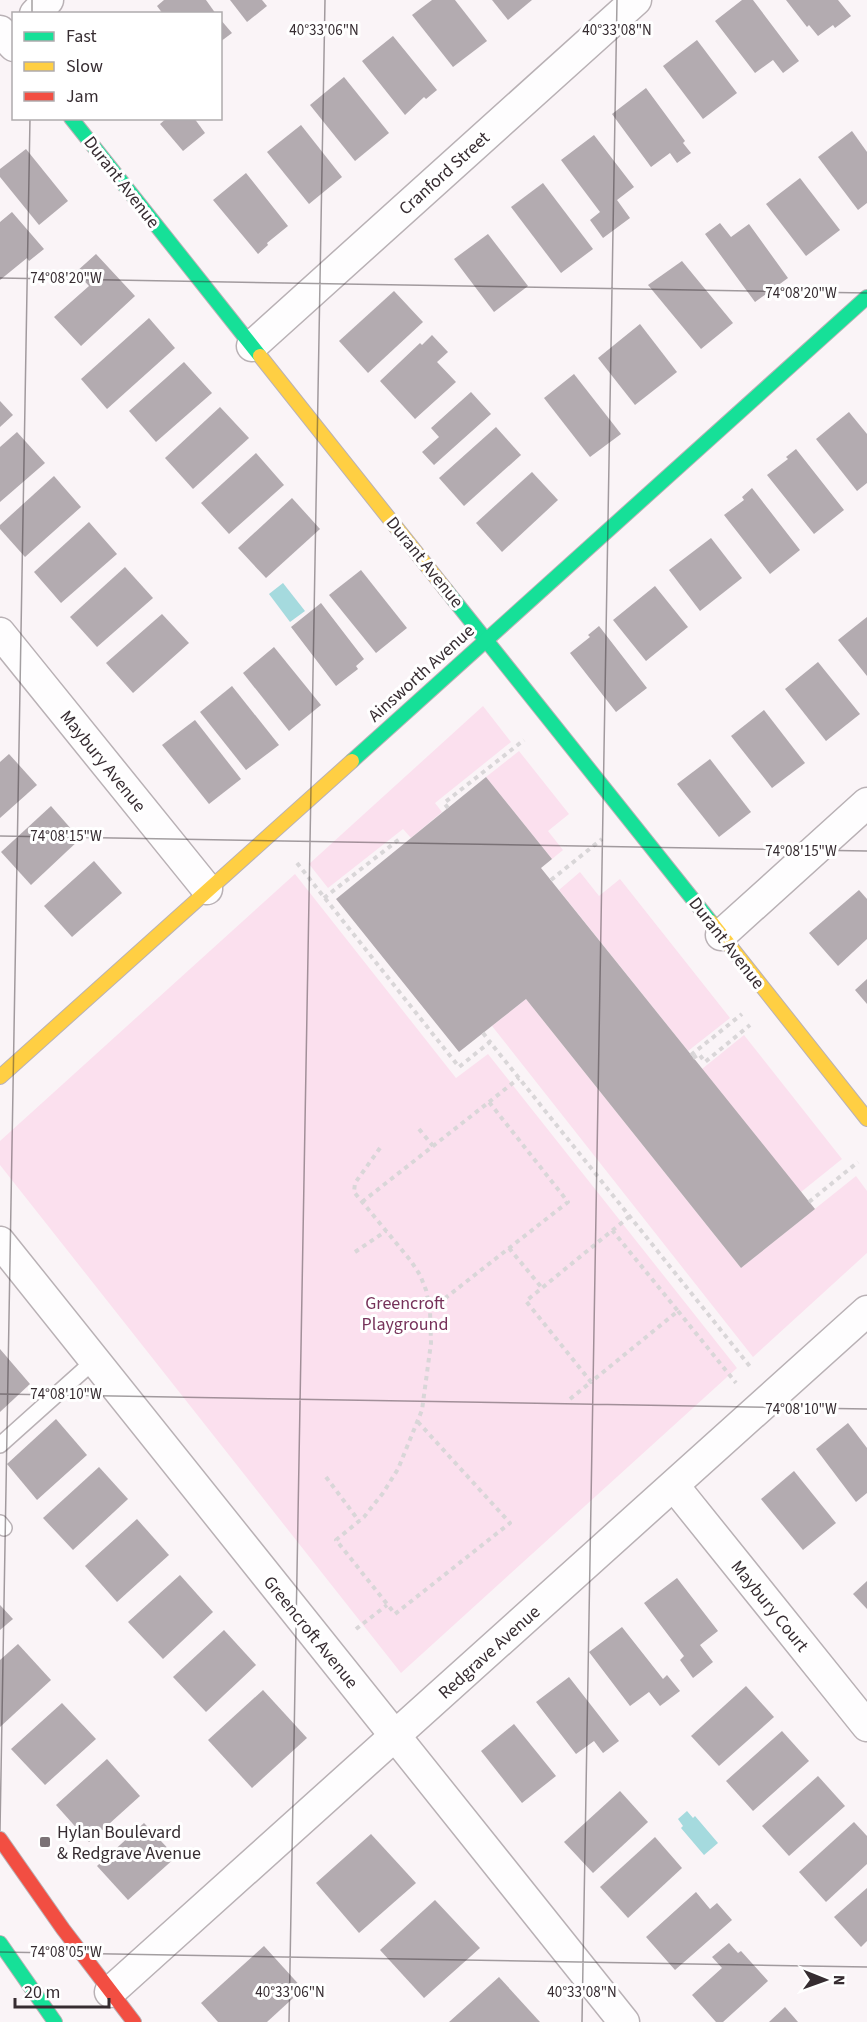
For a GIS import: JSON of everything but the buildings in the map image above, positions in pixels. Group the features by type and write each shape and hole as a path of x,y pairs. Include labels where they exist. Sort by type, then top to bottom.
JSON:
{"street":[{"path":"37,12 48,0"},
{"name":"Cranford Street","path":"252,346 636,0"},
{"name":"Durant Avenue","path":"73,120 867,1119"},
{"name":"Ainsworth Avenue","path":"0,1077 867,297"},
{"name":"Maybury Avenue","path":"0,633 207,889"},
{"path":"721,935 867,803"},
{"name":"Greencroft Avenue","path":"0,1242 624,2022"},
{"name":"Redgrave Avenue","path":"110,1992 867,1311"},
{"name":"Maybury Court","path":"674,1486 867,1726"},
{"path":"0,1839 134,2022"},
{"path":"0,1943 55,2022"}],"lane":[{"path":"0,1445 94,1360"}],"path":[{"path":"448,808 444,803 525,740"},
{"path":"324,898 402,837"},
{"path":"551,880 602,839"},
{"path":"297,863 459,1067 490,1042"},
{"path":"357,872 362,877"},
{"path":"742,1014 692,1057 699,1054 705,1062 750,1025"},
{"path":"483,1033 752,1369"},
{"path":"362,1202 519,1078"},
{"path":"430,1310 568,1202 489,1102"},
{"path":"419,1130 433,1146"},
{"path":"380,1148 355,1183 354,1192 420,1275 430,1310 431,1343 428,1373 422,1410 398,1469 383,1493 359,1521 336,1540 394,1614 510,1523 418,1422"},
{"path":"809,1202 858,1162"},
{"path":"591,1382 526,1301 630,1216"},
{"path":"612,1230 736,1383"},
{"path":"355,1252 387,1231"},
{"path":"509,1248 542,1288"},
{"path":"570,1399 678,1311"},
{"path":"326,1477 359,1521"},
{"path":"356,1629 387,1605"}],"green space":[{"path":"483,706 511,742 435,803 442,812 411,838 403,829 328,888 309,864"},
{"path":"519,751 569,814 548,831 563,850 552,859 486,777"},
{"path":"580,872 599,896 620,879 730,1018 688,1051 559,890"},
{"name":"Greencroft Playground","path":"295,874 456,1078 488,1054 737,1368 401,1673 0,1165 0,1141"},
{"path":"526,999 741,1268 856,1176 867,1191 867,1253 753,1357 492,1026"},
{"path":"744,1035 842,1159 801,1192 702,1069"}],"water":[{"path":"283,583 305,611 290,622 269,594"},
{"path":"687,1811 693,1818 695,1816 718,1843 704,1855 681,1828 683,1826 678,1819"}],"traffic: fast":[{"path":"73,120 260,356"},
{"path":"352,761 867,297"},
{"path":"446,590 711,922"},
{"path":"0,1943 55,2022"}],"traffic: slow":[{"path":"260,356 446,590"},
{"path":"0,1077 352,761"},
{"path":"711,922 867,1119"}],"traffic: jam":[{"path":"0,1839 63,1929 134,2022"}],"place":[{"name":"Hylan Boulevard & Redgrave Avenue","path":"45,1842"}]}
